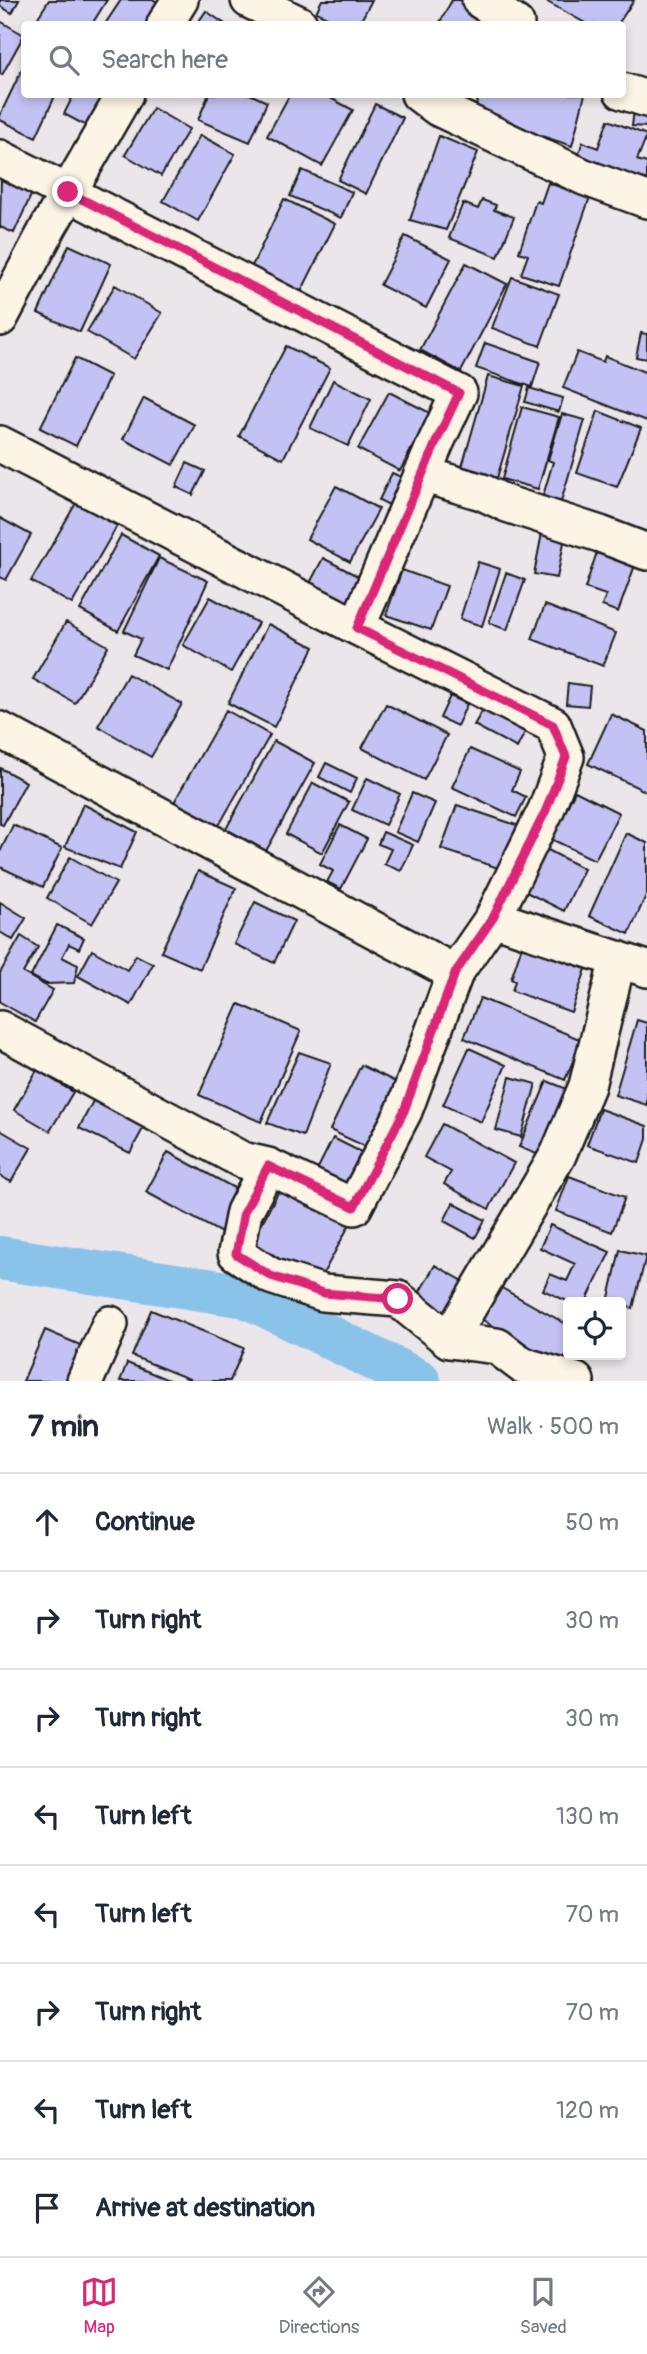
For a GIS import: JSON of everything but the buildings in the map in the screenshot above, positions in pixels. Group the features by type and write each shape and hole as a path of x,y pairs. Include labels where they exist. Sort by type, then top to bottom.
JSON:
{"street":[{"path":"168,21 180,0"},
{"path":"249,0 293,21"},
{"path":"480,0 512,21"},
{"path":"626,92 647,99"},
{"path":"0,318 123,98"},
{"path":"424,98 438,108 584,177 647,200"},
{"path":"0,158 459,393 357,628"},
{"path":"0,444 357,628 553,725 566,757 546,810 493,918 455,973 404,1111 354,1207 268,1166 242,1160 0,1029"},
{"path":"422,474 482,492 507,504 647,552"},
{"path":"0,730 455,973"},
{"path":"449,1340 558,1155 633,964 493,918"},
{"path":"268,1166 244,1212 236,1254 271,1276 323,1293 398,1299 449,1340 497,1346 522,1365 576,1381"},
{"path":"85,1381 110,1324"}],"waterway":[{"path":"0,1258 246,1296 419,1381"}],"route":[{"path":"68,192 459,393 357,628 553,725 566,757 546,810 493,918 455,973 404,1111 354,1207 268,1166 244,1212 236,1254 271,1276 323,1293 398,1299"}]}
